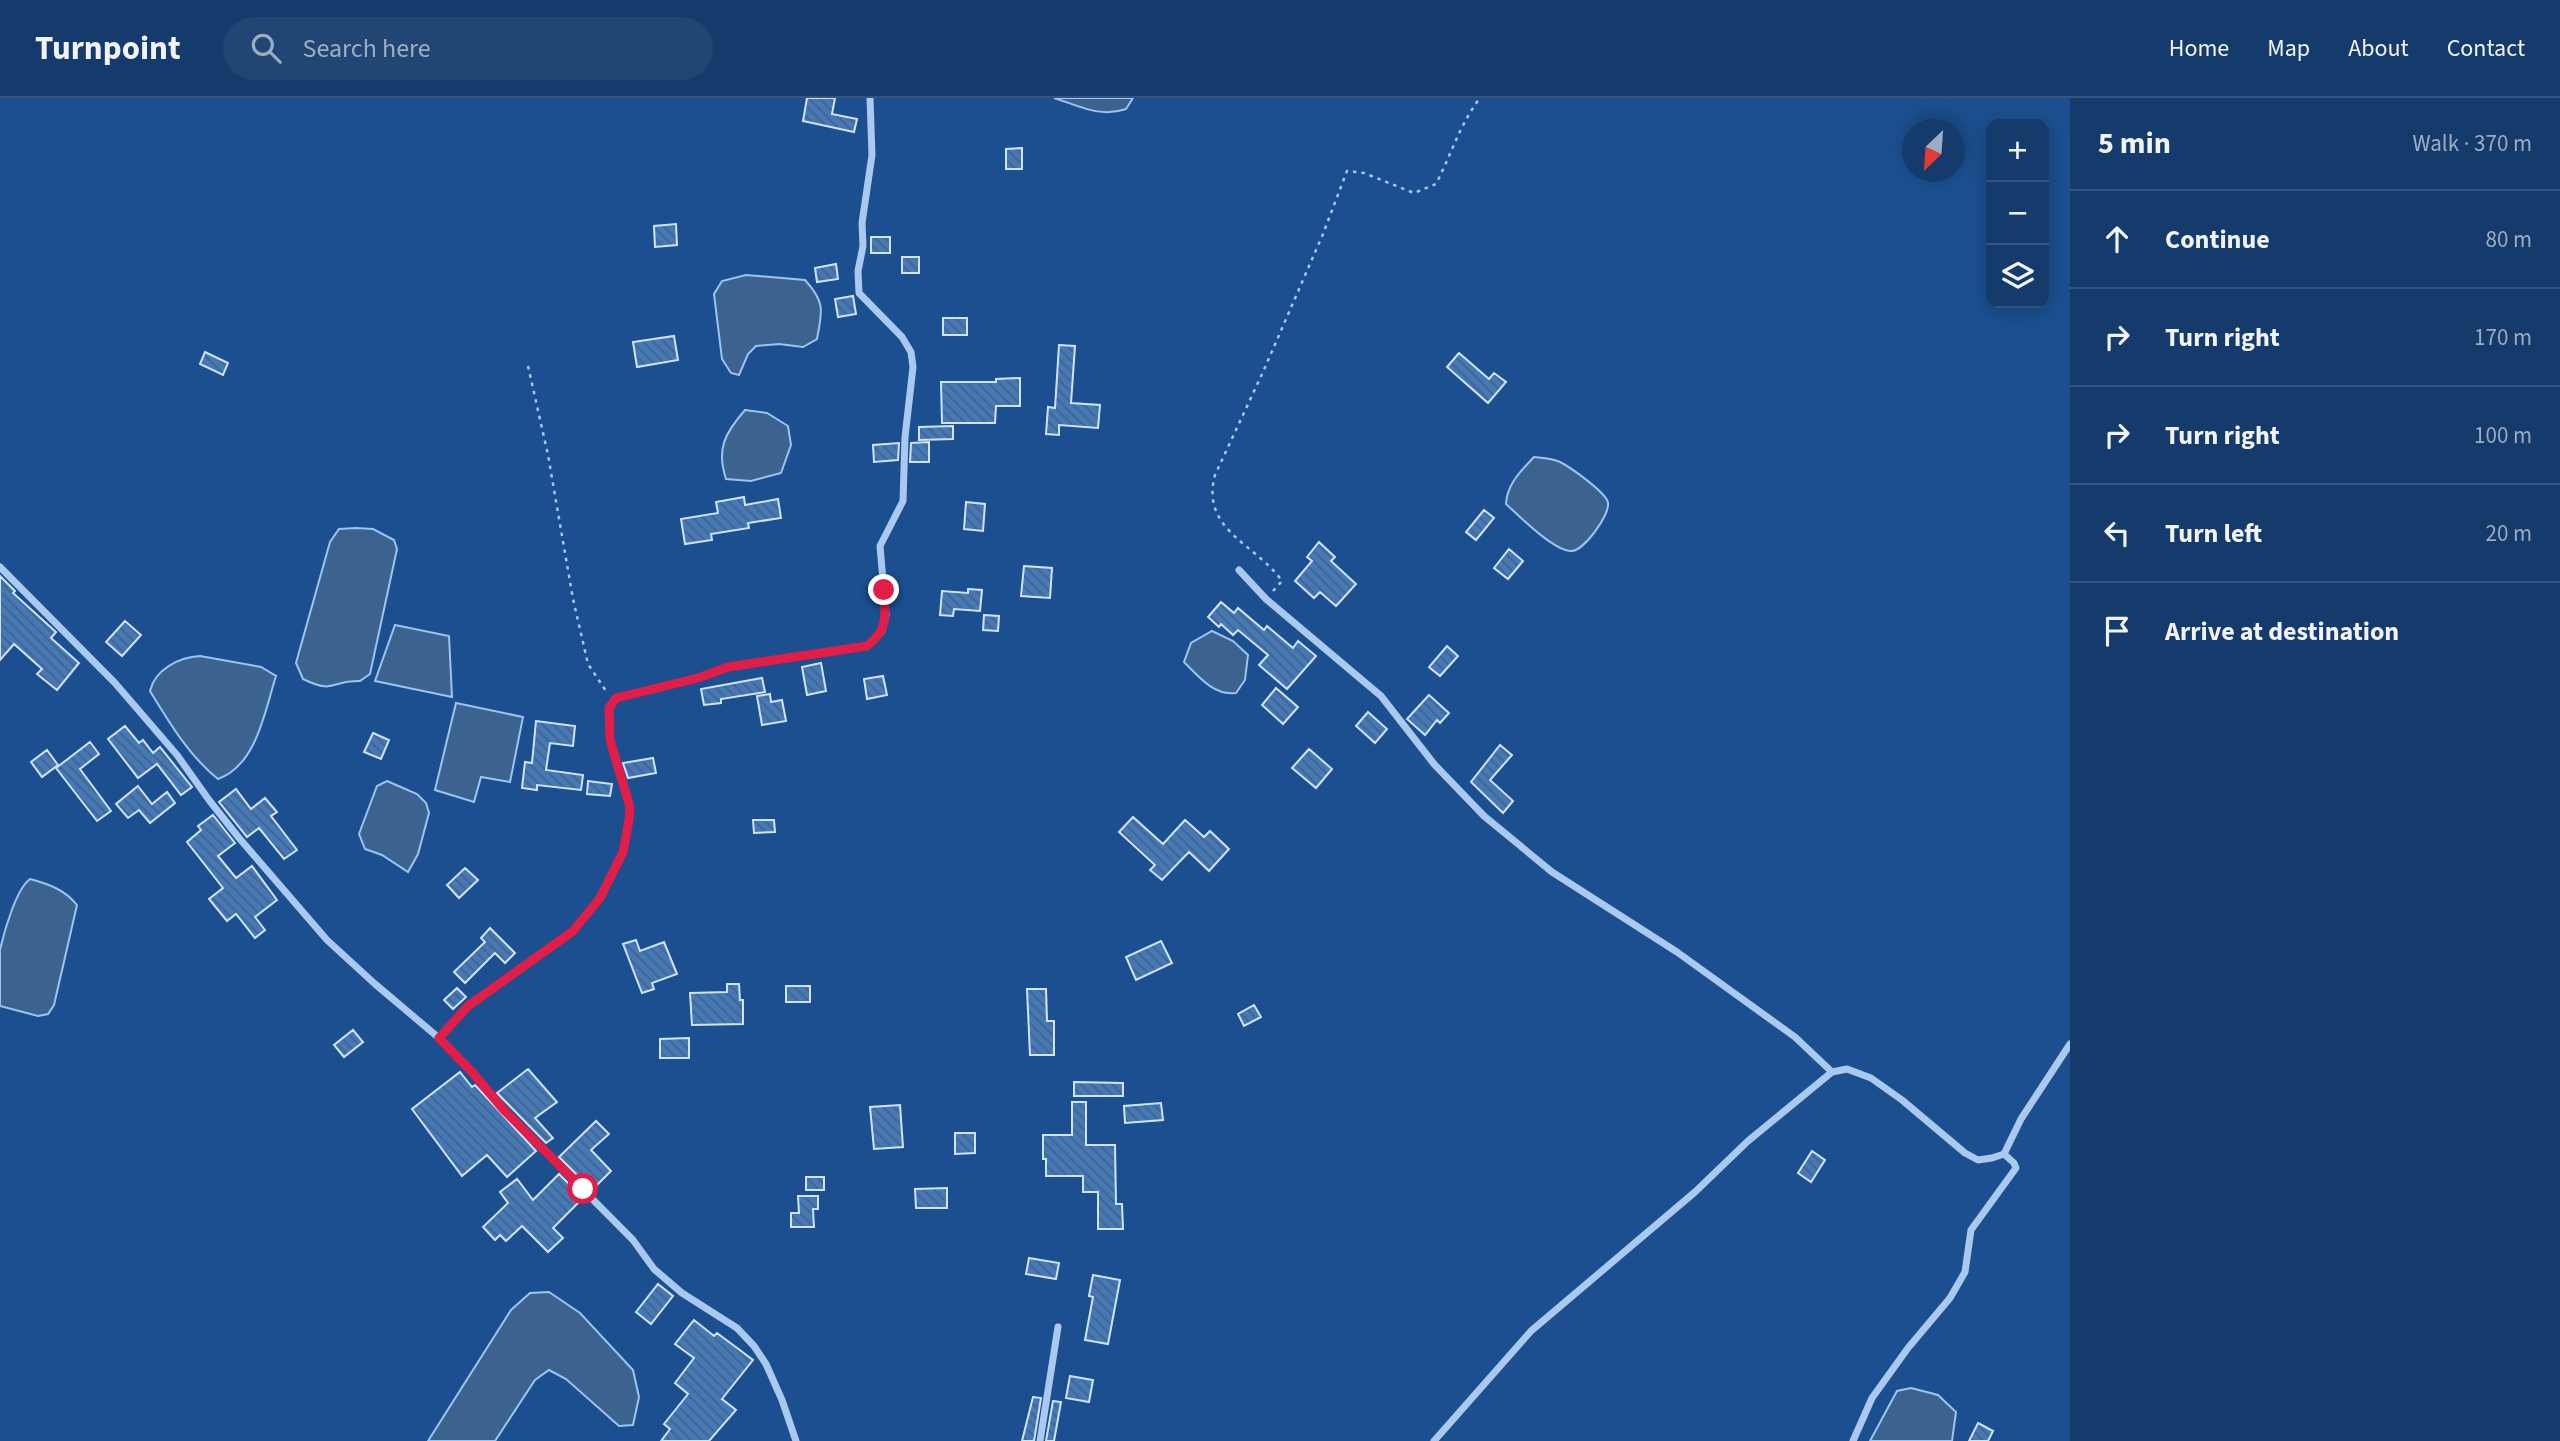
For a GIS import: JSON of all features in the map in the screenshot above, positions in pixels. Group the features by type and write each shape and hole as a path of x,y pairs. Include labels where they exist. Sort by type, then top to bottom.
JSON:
{"street":[{"path":"439,1038 468,1006 573,931 604,890 623,852 630,807 610,740 609,708 616,698 698,678 728,667 867,646 882,631 886,615 880,545 903,501 905,437 913,367 911,352 902,337 859,293 862,223 872,155 870,98"},
{"path":"0,566 71,635 115,683 177,755 239,838 327,940 439,1038 504,1110 633,1240 654,1269 681,1293 737,1328 754,1346 766,1364 782,1400 796,1441"},
{"path":"1239,570 1266,599 1381,696 1434,764 1484,816 1552,872 1677,952 1795,1037 1832,1072"},
{"path":"1434,1441 1531,1331 1695,1192 1748,1141 1832,1072 1847,1069 1871,1078 1902,1100 1965,1153 1978,1160 2004,1154 2021,1119 2070,1044"},
{"path":"1853,1441 1872,1398 1908,1348 1950,1298 1965,1272 1971,1230 2016,1168 2004,1154"},
{"path":"1040,1441 1058,1327"}],"path":[{"path":"1266,599 1282,581 1271,565 1227,530 1218,517 1211,490 1215,475 1263,372 1347,171 1364,173 1414,193 1436,184 1451,156 1465,118 1480,98"},
{"path":"528,366 588,664 606,691 609,708"}],"water":[{"path":"1054,98 1133,98 1126,109 1099,112"},
{"path":"746,275 805,280 819,301 821,314 817,339 803,347 779,344 756,346 748,354 739,375 731,373 722,359 714,294 722,281"},
{"path":"745,410 767,413 788,426 791,445 781,473 751,481 726,479 722,459 724,442"},
{"path":"1534,457 1565,465 1601,493 1608,503 1600,524 1576,550 1571,551 1555,545 1506,504 1512,484"},
{"path":"339,529 373,529 394,540 397,549 370,674 360,681 322,686 303,679 296,663 330,542"},
{"path":"395,625 449,636 452,697 375,681"},
{"path":"1212,631 1233,641 1248,655 1245,680 1236,693 1221,692 1214,688 1184,662 1191,643"},
{"path":"200,656 261,667 276,676 251,749 231,772 218,779 189,749 150,691 157,676 169,666"},
{"path":"456,703 523,717 510,782 481,777 474,802 435,790"},
{"path":"387,781 417,794 426,803 429,813 418,854 408,872 382,855 365,849 359,834 377,786"},
{"path":"30,879 56,888 77,905 54,1005 48,1014 38,1016 0,1006 0,950 15,901"},
{"path":"549,1292 580,1313 633,1370 639,1397 633,1425 619,1426 566,1379 549,1370 535,1380 495,1441 428,1441 511,1310 530,1293"},
{"path":"1911,1388 1938,1395 1956,1412 1952,1441 1870,1441 1897,1391"}],"building":[{"path":"807,98 835,98 832,114 857,119 854,132 803,121"},
{"path":"1022,148 1022,169 1006,169 1006,149"},
{"path":"676,224 677,245 655,247 654,226"},
{"path":"871,237 890,237 890,253 871,253"},
{"path":"902,257 919,257 919,273 902,273"},
{"path":"836,264 838,279 817,282 815,268"},
{"path":"853,296 856,314 838,317 835,299"},
{"path":"943,318 967,318 967,335 943,335"},
{"path":"674,336 678,360 637,367 633,342"},
{"path":"1059,345 1075,346 1071,403 1100,405 1098,428 1059,425 1059,435 1046,434 1048,407 1055,408"},
{"path":"205,352 228,363 223,375 200,364"},
{"path":"1459,353 1489,379 1494,373 1506,382 1488,403 1447,367"},
{"path":"1020,378 1020,406 996,406 995,423 942,423 941,382 996,382 996,379"},
{"path":"953,426 953,439 919,440 919,427"},
{"path":"929,442 929,462 910,462 911,443"},
{"path":"899,443 898,460 874,462 873,445"},
{"path":"744,497 745,505 778,499 781,518 748,523 749,528 711,534 712,540 685,544 681,519 718,513 716,502"},
{"path":"966,502 985,504 983,531 964,529"},
{"path":"1484,510 1494,518 1476,540 1466,532"},
{"path":"1319,542 1335,557 1331,561 1356,584 1336,606 1320,592 1314,598 1295,581 1312,561 1307,557"},
{"path":"1509,549 1523,561 1508,579 1494,568"},
{"path":"1024,566 1052,568 1050,598 1021,596"},
{"path":"0,576 15,591 13,593 56,632 51,638 79,663 57,690 37,674 42,669 14,644 0,660"},
{"path":"968,589 982,590 980,611 954,609 953,616 940,615 942,591 968,593"},
{"path":"1221,602 1234,613 1238,608 1264,630 1267,626 1293,648 1298,641 1316,656 1287,689 1259,665 1268,655 1238,630 1233,635 1208,617"},
{"path":"984,615 999,616 998,631 983,630"},
{"path":"125,621 141,635 122,656 106,642"},
{"path":"1447,646 1458,656 1440,676 1429,667"},
{"path":"821,663 826,691 807,695 802,667"},
{"path":"883,676 887,695 867,699 864,679"},
{"path":"762,678 765,692 721,699 721,703 704,705 701,689"},
{"path":"1276,688 1298,707 1283,724 1262,705"},
{"path":"770,694 771,702 782,700 786,721 762,725 757,696"},
{"path":"1429,695 1449,713 1440,723 1437,720 1425,735 1407,719"},
{"path":"1368,712 1387,729 1375,743 1356,726"},
{"path":"536,721 575,726 573,746 550,743 546,770 583,775 581,790 537,785 537,790 522,788 525,762 532,763"},
{"path":"125,726 139,743 143,740 153,753 160,747 192,787 181,795 157,764 138,778 108,739"},
{"path":"373,733 389,740 381,759 364,752"},
{"path":"90,742 99,754 80,769 111,811 97,821 56,768"},
{"path":"1500,745 1512,755 1490,780 1513,801 1503,813 1471,782"},
{"path":"1309,749 1332,769 1316,788 1292,768"},
{"path":"47,750 58,765 42,777 31,762"},
{"path":"653,758 656,773 628,778 623,763"},
{"path":"588,781 612,784 610,796 587,794"},
{"path":"138,786 152,804 167,792 175,803 150,823 139,810 128,818 116,804"},
{"path":"236,789 251,809 265,798 277,812 271,816 297,850 284,859 259,828 247,837 219,802"},
{"path":"213,815 235,843 218,856 236,878 252,866 277,900 255,917 265,930 255,938 236,914 227,921 209,899 223,888 187,842 201,830 198,826"},
{"path":"1133,817 1163,844 1185,820 1204,837 1210,831 1229,849 1209,871 1189,852 1162,880 1150,870 1155,865 1119,832"},
{"path":"753,820 774,820 775,832 754,833"},
{"path":"465,868 478,880 459,898 447,885"},
{"path":"490,928 515,953 505,963 495,953 465,983 454,972 485,942 481,938"},
{"path":"636,940 640,951 664,942 677,974 652,983 654,989 642,993 623,944"},
{"path":"1161,941 1172,963 1136,980 1126,957"},
{"path":"727,984 739,984 740,1000 743,1000 743,1024 692,1025 690,993 727,992"},
{"path":"786,986 810,986 810,1002 786,1002"},
{"path":"457,988 466,997 453,1009 444,1000"},
{"path":"1027,989 1046,989 1047,1021 1054,1021 1054,1055 1030,1055"},
{"path":"1254,1005 1261,1017 1244,1026 1238,1014"},
{"path":"353,1030 363,1042 344,1057 334,1045"},
{"path":"689,1038 689,1058 660,1058 660,1039"},
{"path":"528,1069 557,1102 535,1118 553,1138 546,1143 497,1093"},
{"path":"460,1072 536,1151 507,1177 487,1155 462,1176 412,1109"},
{"path":"1074,1082 1123,1083 1123,1096 1074,1096"},
{"path":"1072,1102 1086,1102 1086,1145 1115,1145 1116,1204 1122,1204 1123,1229 1098,1229 1098,1192 1083,1192 1083,1176 1046,1176 1043,1135 1072,1135"},
{"path":"1161,1103 1163,1120 1125,1123 1124,1106"},
{"path":"900,1105 903,1147 874,1149 870,1107"},
{"path":"596,1121 609,1134 591,1150 611,1171 592,1190 559,1157"},
{"path":"955,1133 975,1133 975,1153 955,1154"},
{"path":"1812,1151 1825,1160 1811,1182 1798,1173"},
{"path":"559,1174 583,1198 553,1228 563,1238 548,1252 522,1226 506,1241 500,1235 495,1240 483,1227 508,1203 500,1192 517,1179 533,1200"},
{"path":"806,1177 824,1177 824,1190 806,1190"},
{"path":"947,1188 947,1208 916,1208 915,1189"},
{"path":"798,1196 818,1196 818,1209 813,1209 814,1227 791,1227 791,1213 799,1213"},
{"path":"1029,1258 1059,1263 1056,1279 1026,1274"},
{"path":"1093,1275 1120,1280 1108,1344 1085,1340 1093,1297 1089,1296"},
{"path":"658,1284 673,1296 651,1324 636,1312"},
{"path":"694,1320 714,1336 717,1333 753,1360 722,1399 736,1410 709,1441 661,1441 670,1429 664,1424 688,1394 675,1383 694,1358 675,1344"},
{"path":"1070,1376 1093,1380 1089,1402 1066,1398"},
{"path":"1033,1397 1041,1398 1034,1441 1022,1441"},
{"path":"1053,1401 1061,1402 1054,1441 1046,1441"},
{"path":"1978,1423 1993,1431 1988,1441 1969,1441"}],"route":[{"path":"583,1189 504,1110 439,1038 468,1006 573,931 600,898 623,852 629,820 630,807 610,740 609,708 616,698 698,678 728,667 835,653 867,646 882,631 886,615 884,590"}]}
